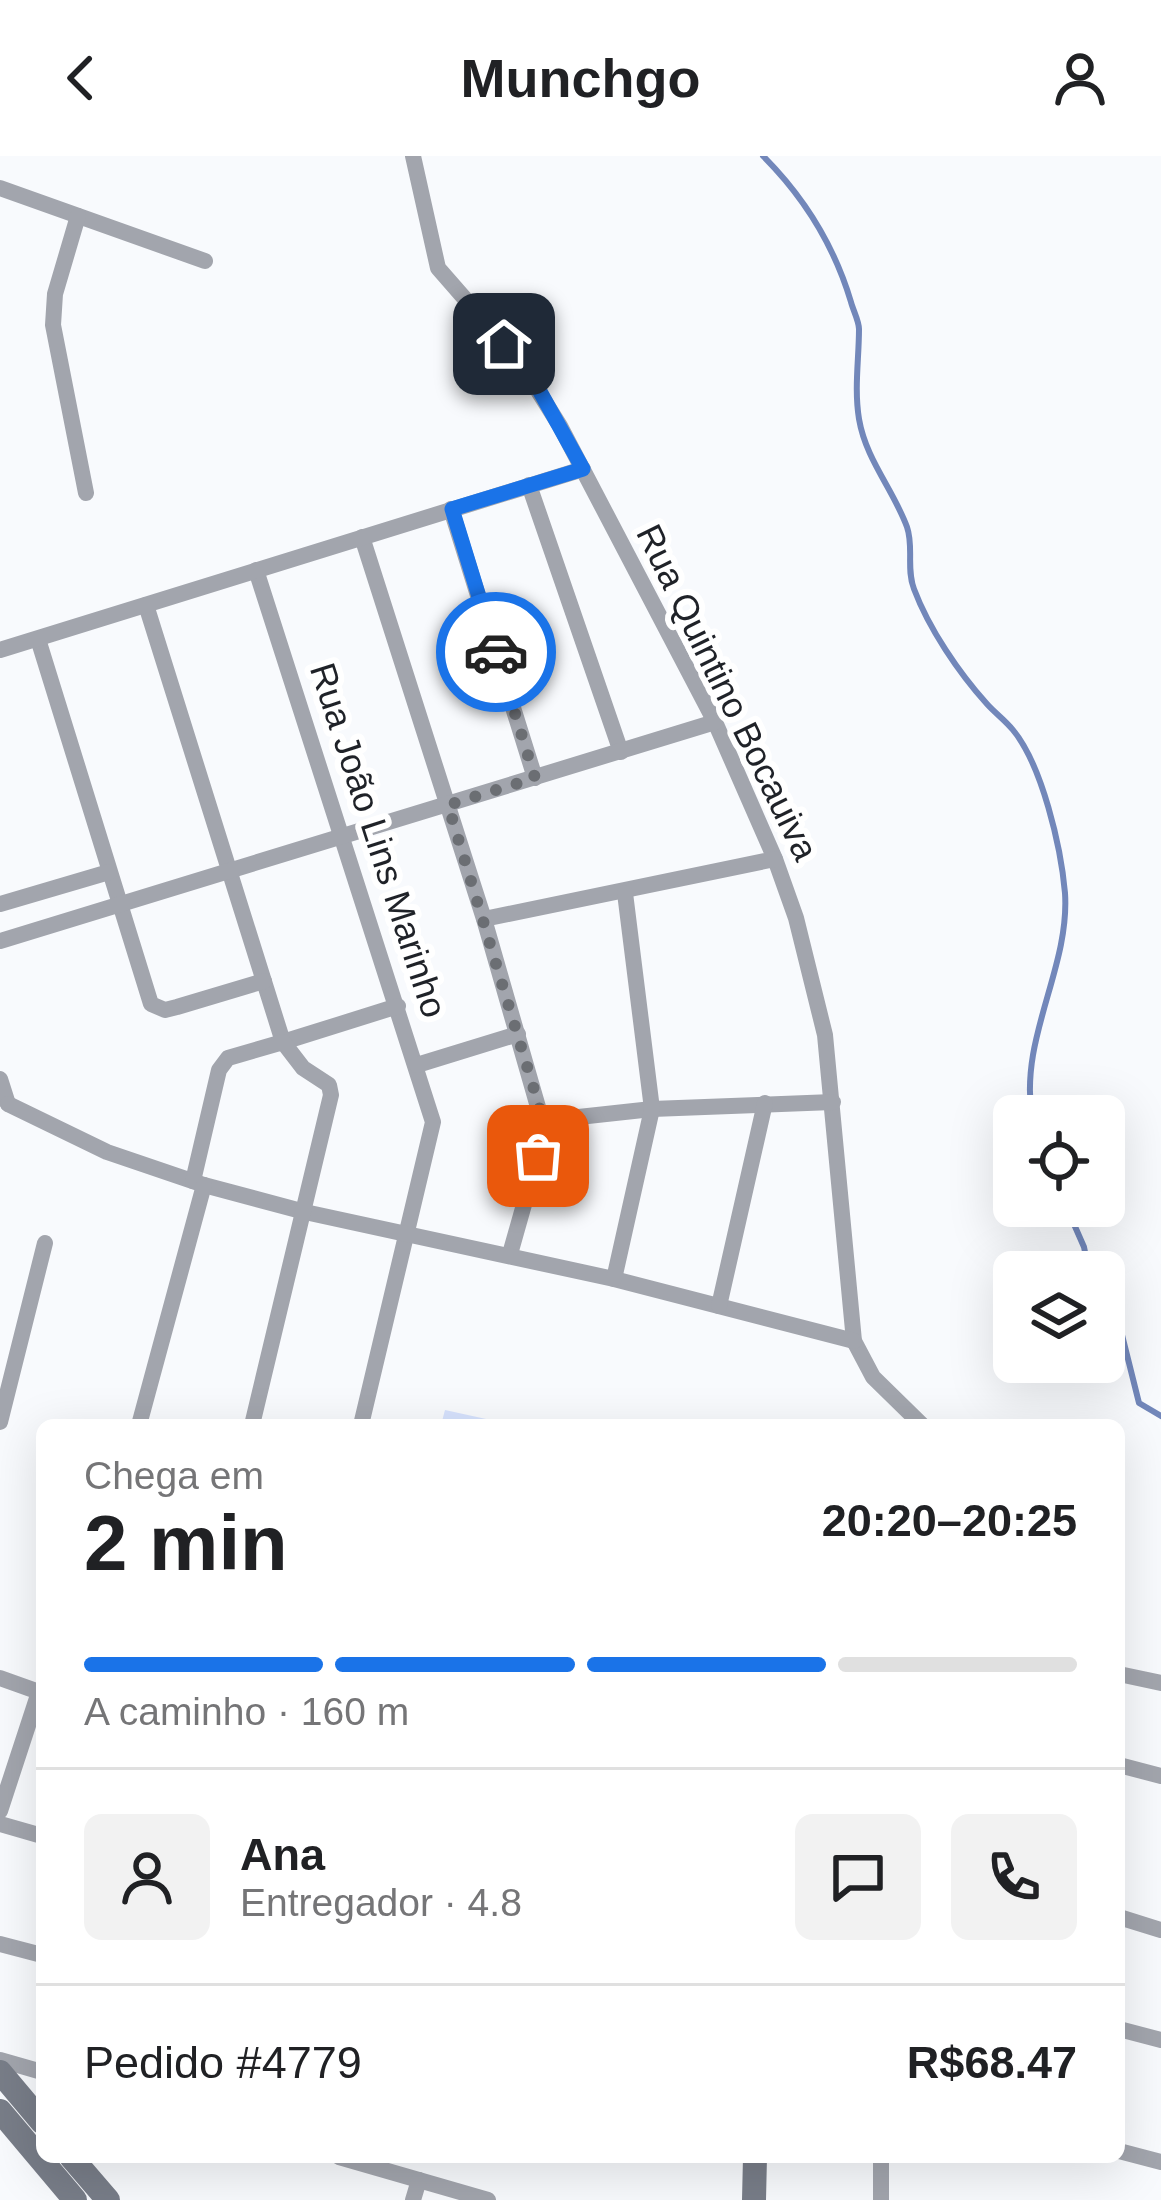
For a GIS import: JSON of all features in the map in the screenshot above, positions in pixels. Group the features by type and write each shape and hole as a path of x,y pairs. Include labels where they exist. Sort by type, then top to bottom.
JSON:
{"street":[{"name":"Rua Quintino Bocauiva","path":"413,156 438,268 520,362 583,469 715,722 775,859 813,979 825,1035 854,1341 873,1377 916,1419"},
{"path":"0,188 206,261"},
{"path":"78,216 55,294 53,325 86,493"},
{"path":"0,650 583,469"},
{"path":"529,485 621,752"},
{"path":"452,509 535,778"},
{"path":"362,537 484,919 542,1121 538,1156 510,1254"},
{"name":"Rua João Lins Marinho","path":"256,570 417,1065 433,1131 408,1234"},
{"path":"146,605 284,1042 303,1068 329,1085 332,1095 253,1419"},
{"path":"38,639 147,996 156,1008 177,1007 264,981"},
{"path":"0,941 715,722"},
{"path":"484,919 775,859"},
{"path":"0,904 109,872"},
{"path":"614,1279 652,1109 625,893"},
{"path":"141,1419 199,1183 219,1070 228,1058 398,1006"},
{"path":"417,1065 518,1034"},
{"path":"0,1079 4,1105 107,1152 199,1183 305,1212 614,1279 854,1341"},
{"path":"542,1121 652,1109 833,1102"},
{"path":"719,1306 765,1103"},
{"path":"362,1419 408,1234"},
{"path":"0,1423 45,1244"},
{"path":"1125,1675 1161,1683"},
{"path":"0,1678 36,1691"},
{"path":"0,1811 36,1707"},
{"path":"1125,1767 1161,1776"},
{"path":"0,1824 36,1834"},
{"path":"1125,1919 1161,1930"},
{"path":"0,1944 36,1953"},
{"path":"1125,2031 1161,2040"},
{"path":"0,2060 36,2070"},
{"path":"0,2072 36,2115"},
{"path":"0,2111 36,2145"},
{"path":"1125,2153 1161,2162"},
{"path":"54,2163 90,2197"},
{"path":"74,2163 90,2197"},
{"path":"361,2163 488,2200"},
{"path":"754,2200 755,2163"},
{"path":"881,2163 881,2200"},
{"path":"413,2200 419,2180"}],"shaded area":[{"path":"445,1410 486,1419 443,1419"}],"waterway":[{"path":"763,156 816,223 844,281 859,326 857,396 862,434 907,527 912,581 920,604 956,665 1023,745 1048,807 1063,874 1064,921 1032,1059 1031,1095"},
{"path":"1075,1227 1085,1251"},
{"path":"1125,1347 1139,1403 1161,1416"}],"way so far":[{"path":"496,652 535,778 448,805 539,1106 538,1156"}],"route":[{"path":"496,652 452,509 583,469 538,388 504,344"}]}
